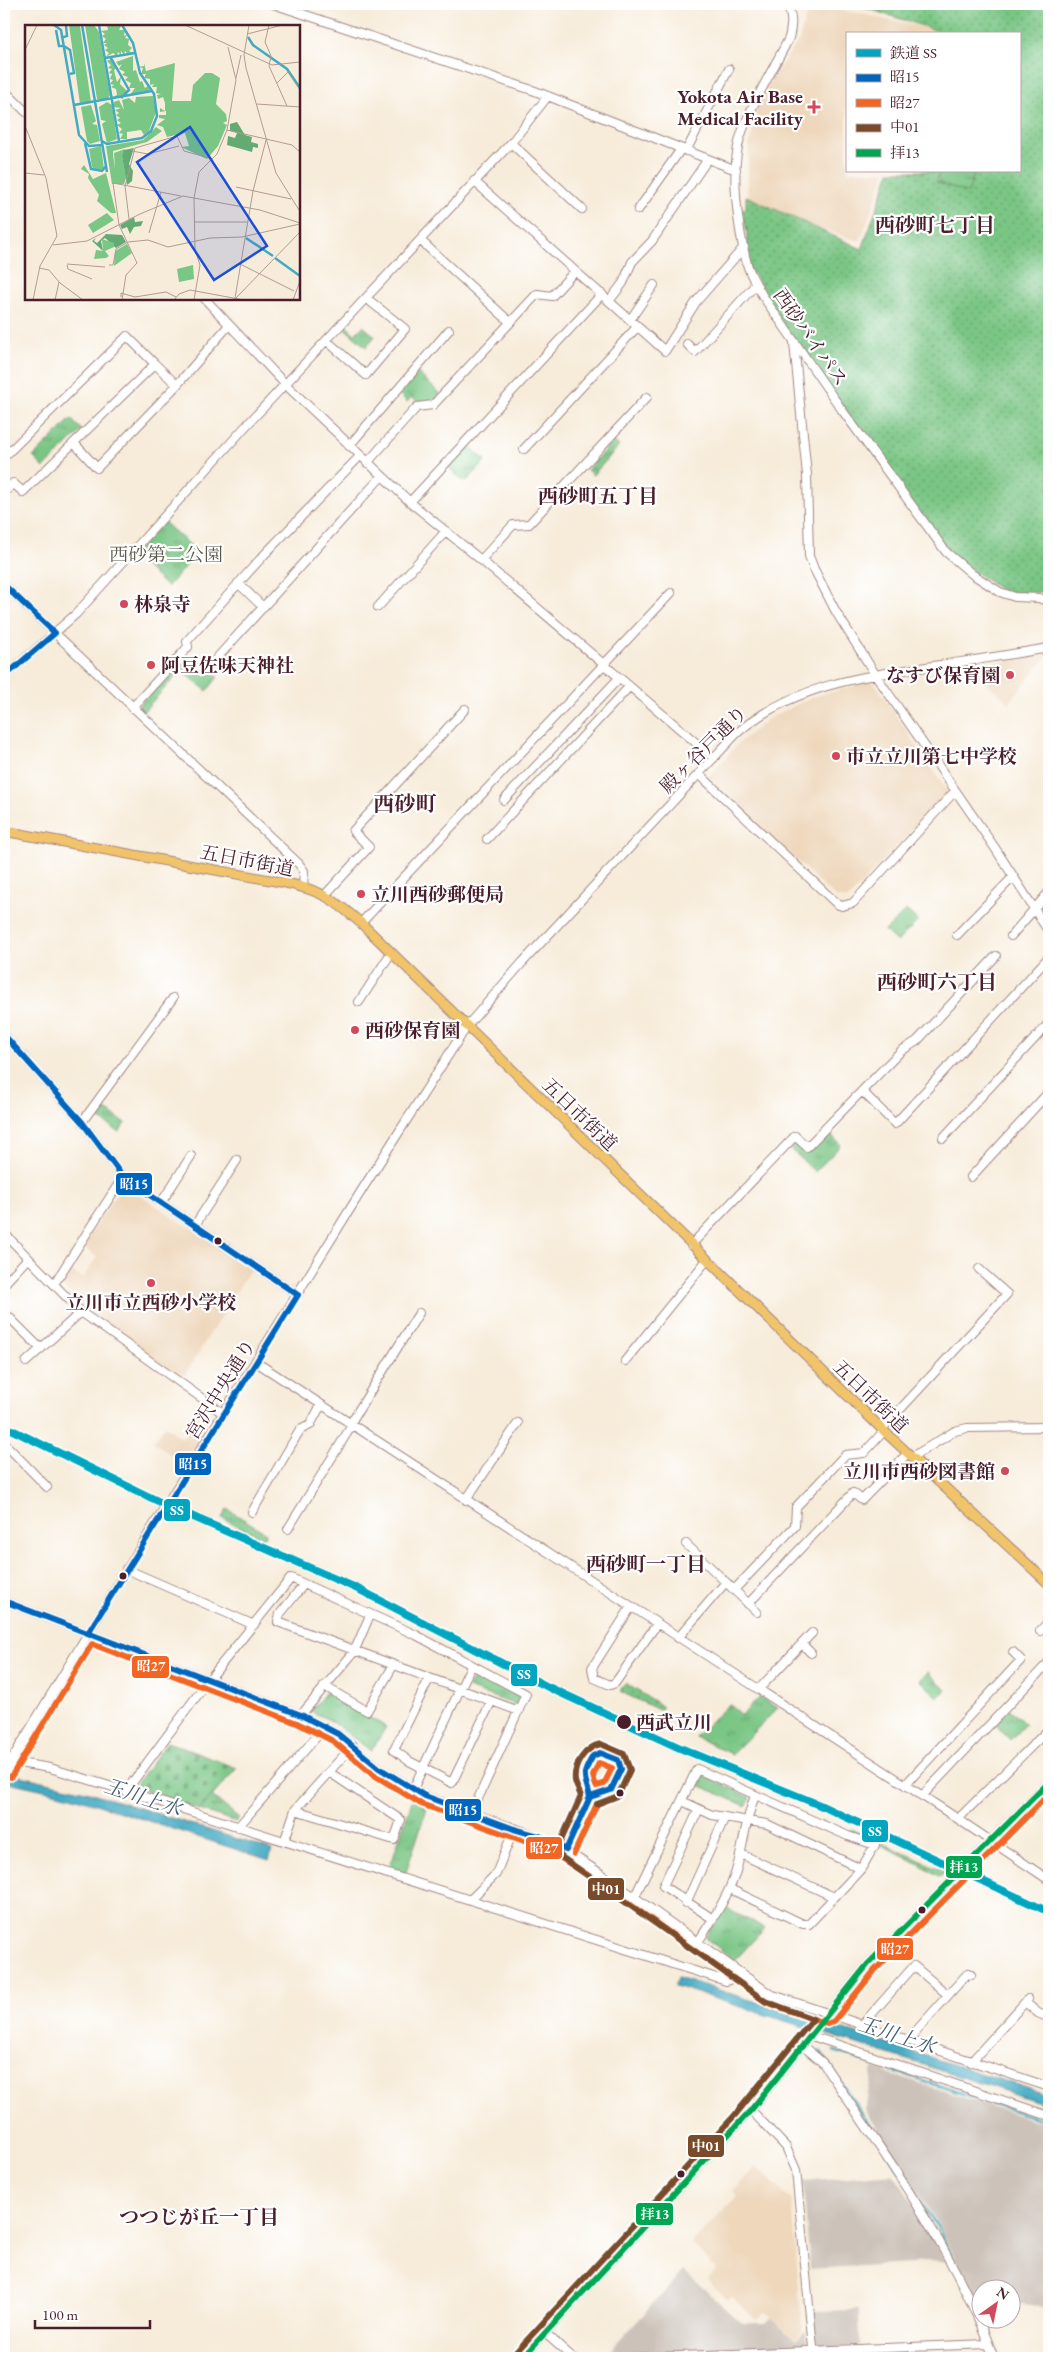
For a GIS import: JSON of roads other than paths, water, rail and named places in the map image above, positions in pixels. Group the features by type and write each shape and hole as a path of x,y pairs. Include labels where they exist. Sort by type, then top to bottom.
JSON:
{"main road":[{"name":"五日市街道","path":"4,831 303,887 325,895 361,923 706,1260 883,1430 1049,1584"}],"street":[{"path":"273,4 461,65 548,96 736,170"},
{"name":"西砂バイパス","path":"786,4 790,11 792,24 789,38 743,129 739,141 736,170 736,201 747,264 756,284 794,342 946,552 972,574 1000,592 1015,597 1039,598 1049,602"},
{"path":"638,210 683,150 729,69"},
{"path":"4,90 25,111"},
{"path":"4,677 76,614 284,384 327,341 511,143 548,96"},
{"path":"511,143 582,209"},
{"path":"610,300 623,283 632,262 652,241 708,159"},
{"path":"474,181 610,300 664,351 696,302 744,247"},
{"path":"420,240 510,322"},
{"path":"367,463 417,407 433,405 537,294 552,296 575,271"},
{"path":"688,344 695,352 756,284"},
{"path":"630,320 654,285"},
{"path":"410,502 602,294"},
{"path":"327,341 366,375 405,329 366,298"},
{"path":"206,300 284,384 410,502 714,758"},
{"path":"74,444 97,468 177,385 229,325"},
{"path":"524,450 638,326"},
{"path":"349,446 449,330"},
{"path":"4,457 128,336 177,385"},
{"path":"794,342 807,476 808,556 836,612 875,674 1014,877 1049,932"},
{"path":"4,493 13,483 23,492 155,364"},
{"path":"481,560 513,525 529,524 647,397"},
{"path":"132,708 188,647 187,642 238,583 299,516 310,508 360,456"},
{"path":"206,670 382,476"},
{"path":"378,608 446,531"},
{"path":"238,583 263,606"},
{"path":"4,585 299,864 304,871 303,887"},
{"path":"361,923 602,664 671,593"},
{"name":"殿ヶ谷戸通り","path":"467,1026 522,963 749,722 785,700 806,692 875,674 1049,648"},
{"path":"178,658 186,665"},
{"path":"504,800 619,678"},
{"path":"487,839 629,687"},
{"path":"325,895 369,847 353,831 465,709"},
{"path":"699,774 837,904 842,906 853,903 955,791"},
{"path":"524,779 534,788"},
{"path":"957,934 1014,877"},
{"path":"1011,936 1049,892"},
{"path":"359,1002 391,953"},
{"path":"691,1245 795,1136 807,1146 902,1051 917,1041 996,956"},
{"path":"862,1091 895,1124 1049,957"},
{"path":"82,1122 173,998"},
{"path":"943,1138 1049,1023"},
{"name":"宮沢中央通り","path":"6,1765 365,1184 467,1026"},
{"path":"4,1035 82,1122 123,1177 298,1295"},
{"path":"971,1177 1049,1092"},
{"path":"161,1203 191,1156"},
{"path":"194,1225 237,1160"},
{"path":"54,1284 123,1177"},
{"path":"4,1233 81,1312 224,1414"},
{"path":"4,1284 28,1258"},
{"path":"625,1361 706,1260"},
{"path":"734,1590 795,1526 796,1507 845,1455 864,1453 1007,1294 979,1269"},
{"path":"4,1312 41,1349"},
{"path":"26,1362 81,1312"},
{"path":"289,1523 419,1313"},
{"path":"256,1362 678,1638 958,1818 1049,1880"},
{"path":"252,1512 300,1430 310,1425 321,1405"},
{"path":"466,1500 518,1423"},
{"path":"748,1604 853,1493 862,1500 910,1455 955,1431 967,1428 1049,1427"},
{"path":"4,1451 8,1447 47,1487"},
{"path":"686,1544 757,1612"},
{"path":"126,1569 254,1625"},
{"path":"126,1790 208,1681 291,1578 416,1635 526,1694 471,1814"},
{"path":"678,1638 726,1582"},
{"path":"304,1584 280,1614 278,1622 354,1652 519,1711"},
{"path":"4,1602 300,1715 325,1726 353,1745 379,1768 413,1789 445,1805 514,1830 542,1837 566,1850 770,1994 828,2015 1049,2086"},
{"path":"631,1607 592,1668 594,1678 610,1685 615,1682 658,1624"},
{"path":"300,1715 354,1652 370,1615"},
{"path":"1040,1631 1049,1621"},
{"path":"759,1690 812,1633"},
{"path":"802,1644 811,1653"},
{"path":"905,1785 1021,1660 1013,1652"},
{"path":"922,1796 1049,1662"},
{"path":"324,1686 366,1711 392,1666"},
{"path":"413,1789 472,1666"},
{"path":"429,1679 394,1750 423,1769 452,1783 490,1702"},
{"path":"238,1827 325,1726"},
{"path":"958,1818 994,1777 1042,1733"},
{"path":"284,1842 295,1810 353,1745"},
{"path":"600,1753 618,1760 621,1769 611,1790 609,1792 592,1793 584,1779 584,1773 593,1756 600,1753"},
{"path":"6,1765 50,1768 126,1790 284,1842 726,1981 738,1972"},
{"path":"634,1898 697,1770 848,1836 875,1845 861,1869 806,1925 730,1889"},
{"path":"295,1810 394,1840 402,1820 329,1772"},
{"path":"522,2358 751,2110 814,2034 868,1964 1049,1782"},
{"path":"566,1850 592,1793"},
{"path":"698,1942 730,1889 741,1854 746,1821 756,1796"},
{"path":"682,1801 712,1815 767,1824 861,1869"},
{"path":"699,1809 663,1886 686,1903 713,1919"},
{"path":"686,1903 725,1818"},
{"path":"470,1900 496,1874 514,1830"},
{"path":"741,1854 834,1898"},
{"path":"862,2026 914,1966 948,1995"},
{"path":"908,2040 968,1973 971,1975"},
{"path":"971,2062 1026,2001 1038,2013 1049,2018"},
{"path":"814,2034 1049,2116"},
{"path":"804,2046 824,2063 928,2220 994,2358"},
{"path":"751,2110 786,2147 794,2162 798,2180 814,2358"},
{"path":"545,2333 573,2358"},
{"path":"630,2358 988,2344"}],"water":[{"path":"4,1772 86,1791 272,1850 269,1860 71,1796 4,1781"},
{"path":"678,1977 1049,2095 1049,2105 675,1986"}],"waterway":[{"path":"820,2051 938,2228 958,2269"},
{"path":"834,2051 1049,2122"},
{"path":"987,2330 999,2358"}],"rail line":[{"name":"SS","path":"4,1426 166,1505 358,1589 548,1687 680,1748 822,1806 1049,1912"}],"place":[{"name":"Yokota Air Base Medical Facility","path":"814,107"},
{"name":"林泉寺","path":"124,604"},
{"name":"阿豆佐味天神社","path":"151,665"},
{"name":"なすび保育園","path":"1010,675"},
{"name":"市立立川第七中学校","path":"836,756"},
{"name":"立川西砂郵便局","path":"361,894"},
{"name":"西砂保育園","path":"355,1030"},
{"name":"立川市立西砂小学校","path":"151,1283"},
{"name":"立川市西砂図書館","path":"1005,1471"},
{"name":"西武立川","path":"624,1722"}],"district":[{"name":"西砂町七丁目","path":"935,225"},
{"name":"西砂町五丁目","path":"598,496"},
{"name":"西砂町","path":"405,804"},
{"name":"西砂町六丁目","path":"937,982"},
{"name":"西砂町一丁目","path":"646,1564"},
{"name":"つつじが丘一丁目","path":"199,2217"}],"park label":[{"name":"西砂第二公園","path":"166,554"}],"water label":[{"name":"玉川上水","path":"143,1797"},
{"name":"玉川上水","path":"897,2035"}]}
